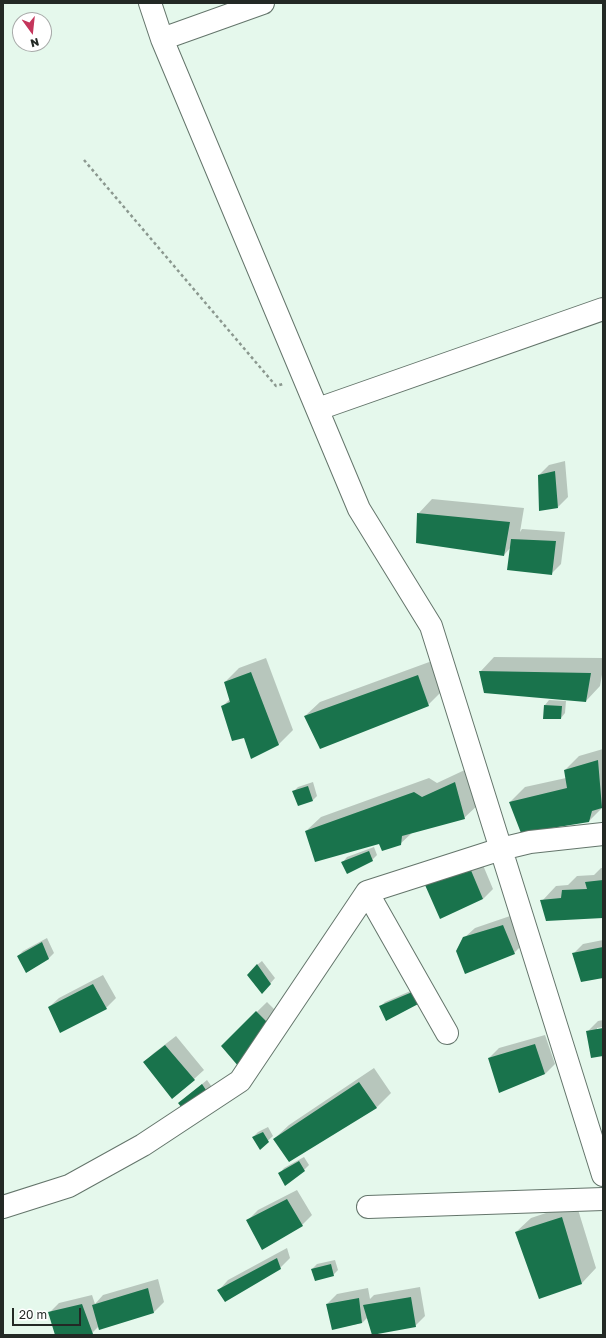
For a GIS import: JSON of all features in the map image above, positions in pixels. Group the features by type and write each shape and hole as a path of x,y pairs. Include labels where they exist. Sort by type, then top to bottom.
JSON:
{"street":[{"path":"150,3 162,38 359,509 430,626 603,1175"},
{"path":"162,38 263,3"},
{"path":"318,410 603,309"},
{"path":"3,1207 69,1186 143,1145 240,1081 367,892 501,849 530,842 603,834"},
{"path":"367,892 447,1033"},
{"path":"368,1207 603,1199"}],"path":[{"path":"84,160 276,386 305,378"}],"building":[{"path":"555,471 558,508 539,511 538,475"},
{"path":"417,513 510,522 504,556 416,543"},
{"path":"511,539 556,541 552,575 507,570"},
{"path":"479,671 591,673 586,702 484,693"},
{"path":"251,672 279,745 251,759 244,738 232,741 221,706 230,702 224,682"},
{"path":"418,675 429,706 320,749 304,716"},
{"path":"544,705 562,706 561,719 543,719"},
{"path":"598,760 602,808 592,811 589,822 521,833 509,802 567,788 564,770"},
{"path":"455,782 465,819 402,836 401,845 382,851 379,844 315,862 305,831 414,792 422,797"},
{"path":"308,786 313,801 298,806 292,791"},
{"path":"369,851 373,861 347,874 341,862"},
{"path":"470,868 483,899 440,919 425,885"},
{"path":"603,880 603,918 546,921 540,900 561,898 562,890 587,889 585,882"},
{"path":"503,925 515,954 465,974 456,951 463,937"},
{"path":"42,942 49,959 26,973 17,956"},
{"path":"603,947 603,978 581,982 572,953"},
{"path":"257,964 271,984 262,994 247,975"},
{"path":"93,984 107,1009 60,1033 48,1007"},
{"path":"417,990 422,1002 386,1021 379,1006"},
{"path":"256,1011 268,1023 239,1067 221,1046"},
{"path":"603,1028 603,1056 591,1058 586,1031"},
{"path":"535,1044 545,1074 499,1093 488,1058"},
{"path":"165,1045 195,1080 172,1099 143,1062"},
{"path":"359,1082 377,1108 289,1162 273,1139"},
{"path":"202,1084 208,1093 186,1113 178,1103"},
{"path":"263,1132 269,1142 260,1150 252,1137"},
{"path":"299,1161 305,1171 285,1186 278,1173"},
{"path":"287,1199 303,1226 262,1250 246,1220"},
{"path":"562,1217 582,1284 539,1299 515,1232"},
{"path":"277,1258 281,1269 225,1302 217,1290"},
{"path":"331,1264 334,1276 315,1281 311,1269"},
{"path":"148,1288 154,1313 99,1330 92,1305"},
{"path":"411,1297 416,1327 372,1335 363,1305"},
{"path":"359,1298 362,1323 332,1330 326,1304"},
{"path":"82,1304 93,1334 55,1335 48,1312"}]}
